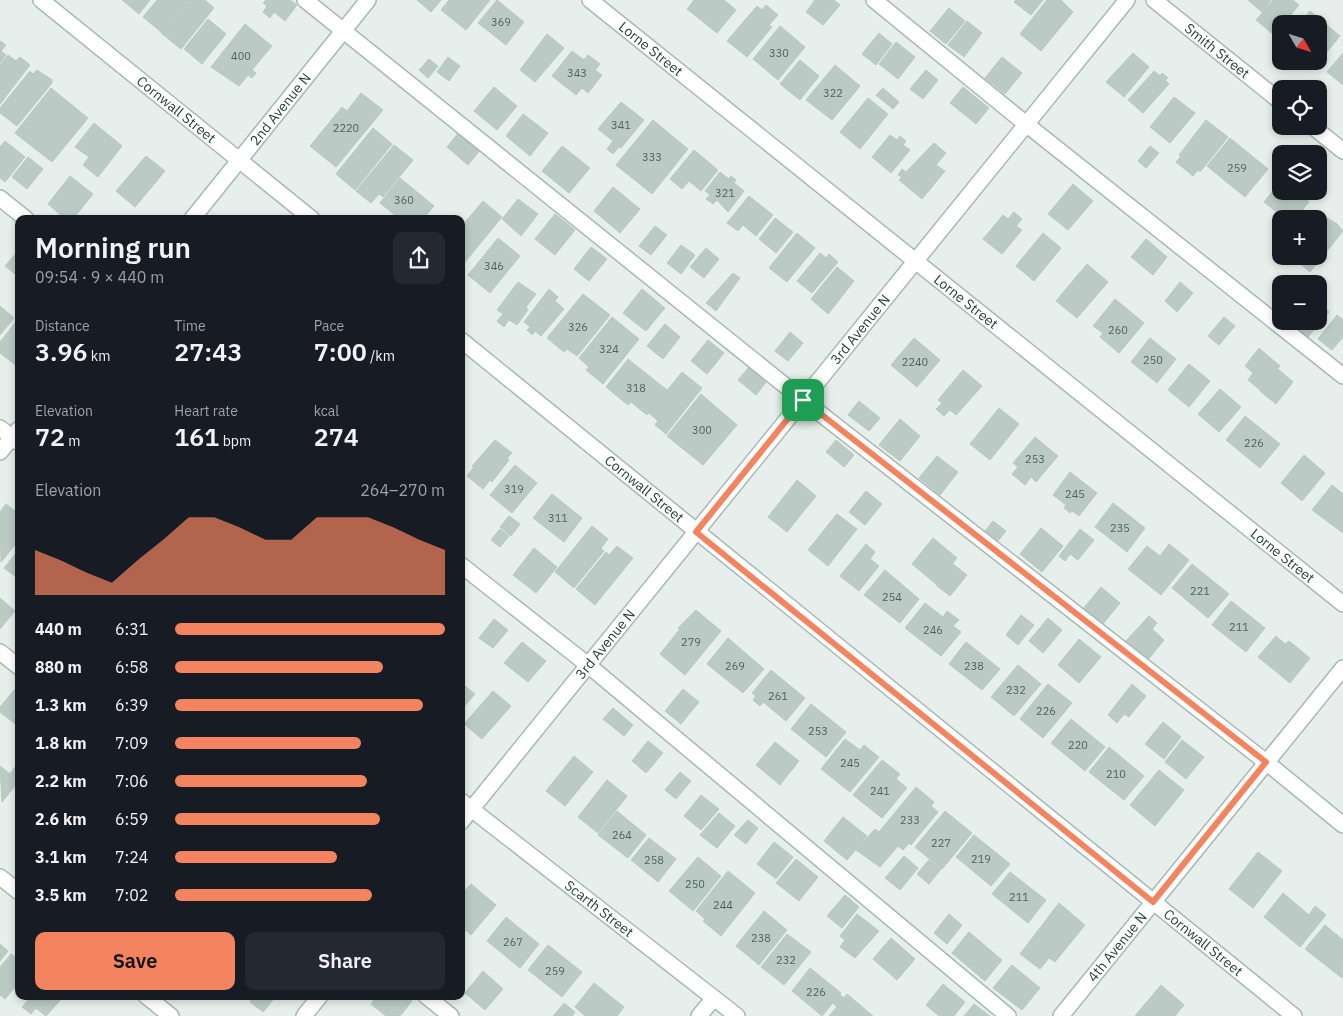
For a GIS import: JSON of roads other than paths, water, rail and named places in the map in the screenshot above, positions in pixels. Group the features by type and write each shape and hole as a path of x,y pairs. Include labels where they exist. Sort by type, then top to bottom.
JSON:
{"street":[{"name":"Cornwall Street","path":"41,0 307,215"},
{"path":"305,0 803,400 1266,762 1343,825"},
{"name":"2nd Avenue N","path":"195,215 368,0"},
{"name":"Lorne Street","path":"590,0 1343,604"},
{"path":"874,0 1026,124 1343,376"},
{"name":"3rd Avenue N","path":"466,805 588,665 1127,0"},
{"name":"Smith Street","path":"1154,0 1272,95"},
{"path":"1323,135 1343,151"},
{"path":"0,198 21,215"},
{"name":"Cornwall Street","path":"465,343 1294,1016"},
{"path":"0,452 12,434"},
{"path":"465,568 588,665 1008,1016"},
{"path":"0,652 15,664"},
{"name":"4th Avenue N","path":"1061,1016 1343,668"},
{"name":"Scarth Street","path":"466,805 737,1016"},
{"path":"0,877 15,889"},
{"path":"699,1016 714,998"},
{"path":"151,1000 170,1016"},
{"path":"304,1016 317,1000"},
{"path":"431,1000 451,1016"}]}
